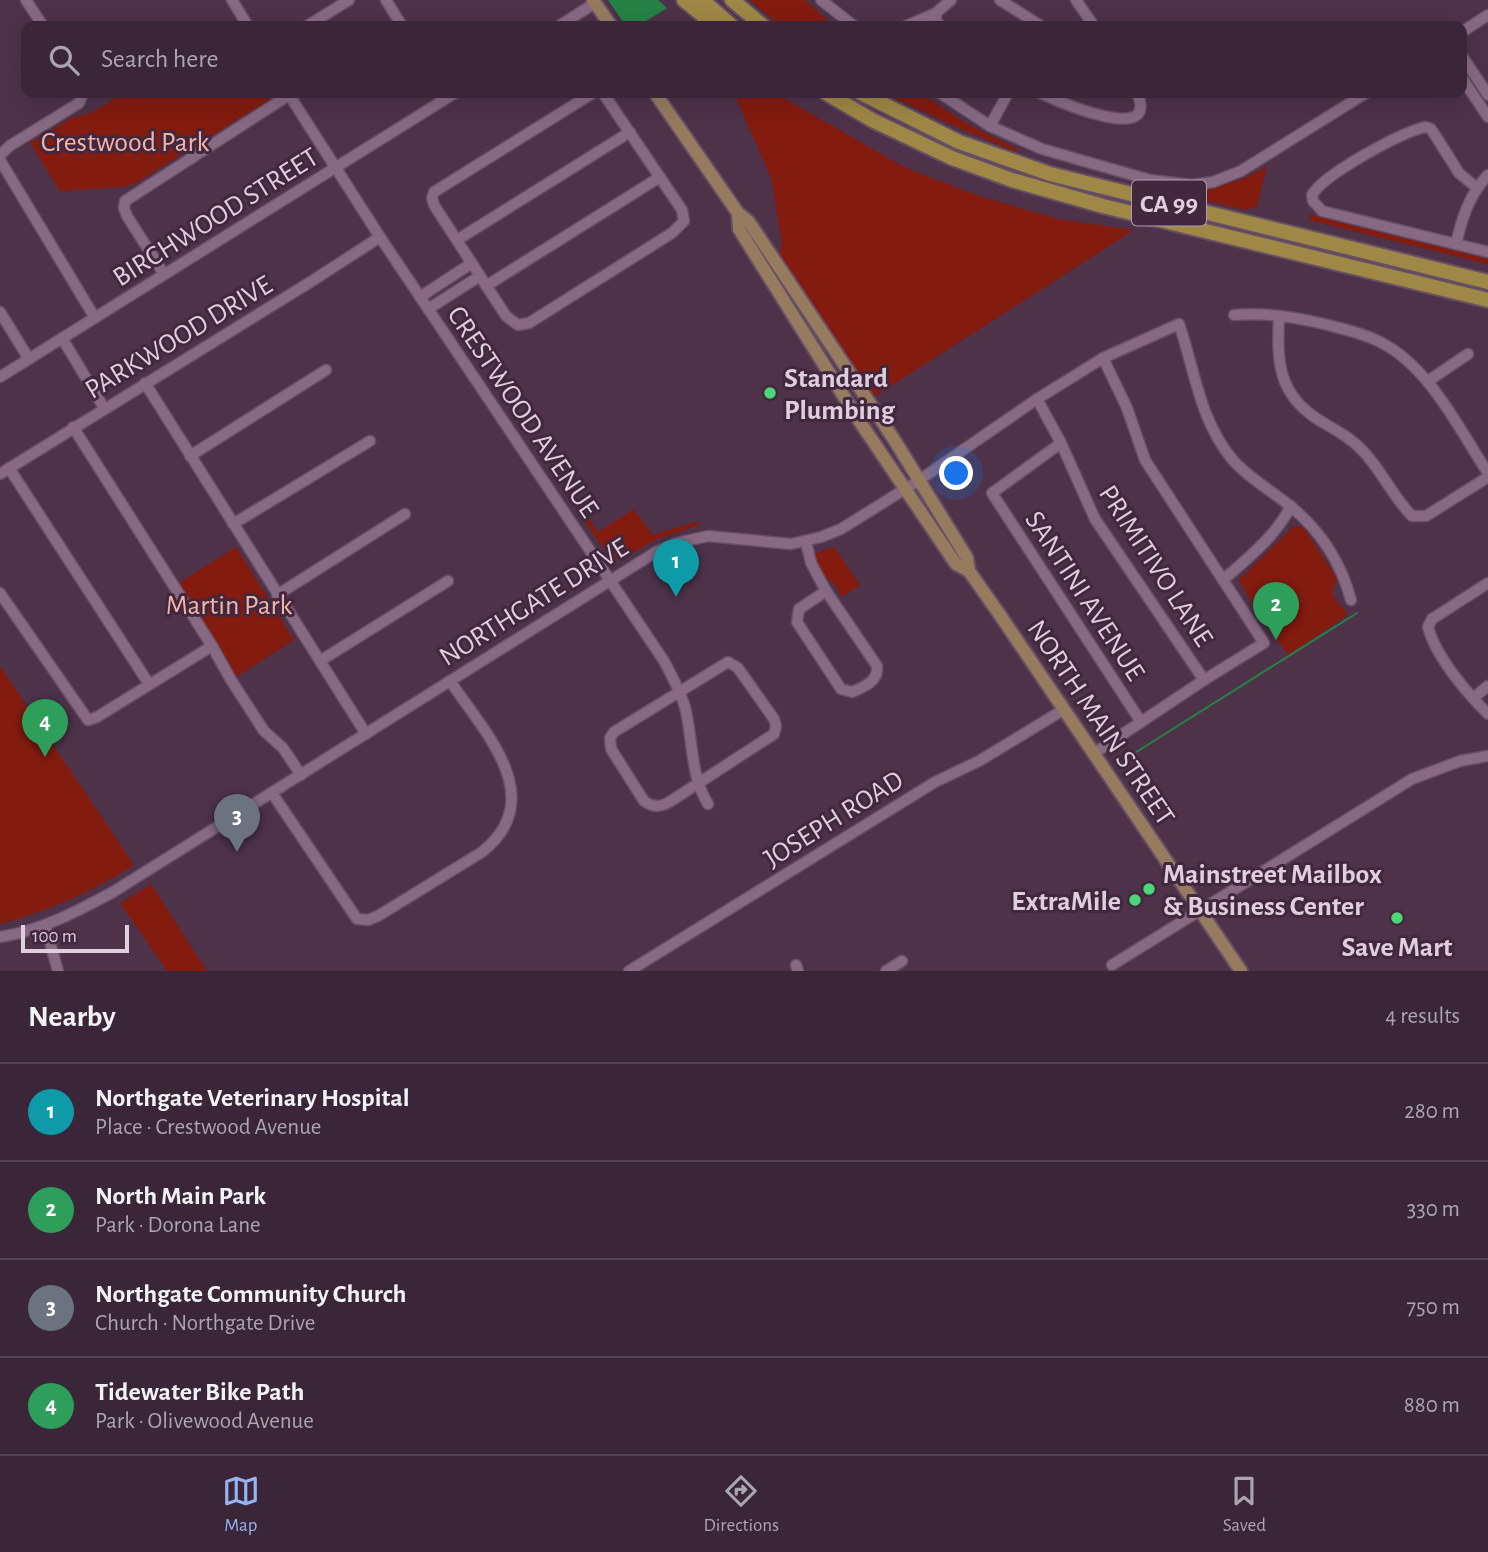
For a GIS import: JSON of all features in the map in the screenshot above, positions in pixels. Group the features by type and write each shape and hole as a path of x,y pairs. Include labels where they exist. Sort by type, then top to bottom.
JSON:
{"highway":[{"path":"684,0 710,21"},
{"path":"702,0 726,21"},
{"path":"737,3 757,21"},
{"path":"826,98 872,120"},
{"name":"CA 99","path":"835,98 872,120 952,158 1012,180 1102,206 1488,300"},
{"name":"CA 99","path":"871,98 959,142 1050,174 1488,282"}],"main road":[{"path":"594,1 608,21"},
{"name":"NORTH MAIN STREET","path":"658,98 738,213 749,222 895,441 967,558 969,571 1241,971"},
{"name":"NORTH MAIN STREET","path":"738,213 739,229 905,489 956,564 969,571"}],"street":[{"path":"26,0 40,21"},
{"path":"232,0 245,21"},
{"path":"315,21 349,0"},
{"path":"386,0 399,21"},
{"path":"821,0 848,21"},
{"path":"918,21 936,13 951,0"},
{"path":"1000,0 1033,21"},
{"path":"1076,0 1091,21"},
{"path":"566,21 594,1"},
{"path":"936,13 937,21"},
{"path":"1467,29 1488,15"},
{"path":"1467,64 1488,95"},
{"path":"1467,86 1488,117"},
{"path":"0,155 10,145 79,103 81,98"},
{"path":"164,274 127,216 124,208 127,198 282,98"},
{"name":"CRESTWOOD AVENUE","path":"291,98 380,237 664,661 680,692 698,783 708,804"},
{"name":"BIRCHWOOD STREET","path":"0,377 442,98"},
{"path":"584,98 448,182 434,192 432,198 486,286 510,320 518,325 529,323 672,233 684,221 682,210 607,98"},
{"path":"948,98 990,126 1041,149 1150,180 1192,185 1213,182 1241,171 1358,98"},
{"path":"990,126 1005,98"},
{"path":"1051,98 1106,117 1125,120 1133,117 1139,109 1138,98"},
{"path":"1477,188 1459,173 1431,129 1425,127 1382,146 1322,183 1312,195 1313,201 1322,211 1488,252"},
{"path":"457,240 631,132"},
{"path":"0,160 95,318"},
{"path":"1456,244 1466,208 1488,175"},
{"path":"486,286 660,177"},
{"name":"PARKWOOD DRIVE","path":"5,471 380,237"},
{"path":"420,297 472,263"},
{"path":"428,309 480,276"},
{"path":"0,312 29,359"},
{"path":"1234,316 1279,316 1340,328 1381,342 1415,367 1428,381 1488,475 1426,516 1412,516 1361,448 1344,434 1306,411 1296,400 1282,376 1278,359 1279,316"},
{"name":"NORTHGATE DRIVE","path":"0,937 45,925 113,892 656,552 703,537 720,536 791,544 806,542 847,526 1103,358 1179,324 1204,411 1217,438 1245,473 1291,506"},
{"path":"62,338 104,408"},
{"path":"1428,381 1468,354"},
{"path":"1093,754 1264,643 1146,460 1127,408 1103,358"},
{"path":"190,456 326,370"},
{"path":"145,383 366,734"},
{"name":"PRIMITIVO LANE","path":"1037,399 1061,443 1095,519 1204,680"},
{"path":"74,427 264,732 283,748 301,775"},
{"path":"233,524 370,441"},
{"name":"SANTINI AVENUE","path":"1061,443 992,493 1142,722"},
{"path":"5,471 149,684"},
{"path":"1223,579 1262,546 1284,521 1291,506 1313,528 1336,561 1351,600"},
{"path":"277,594 405,514"},
{"path":"806,542 811,563 826,591 877,666 878,673 874,679 852,692 841,689 797,622 799,608 826,591"},
{"path":"320,661 447,581"},
{"path":"1488,583 1445,610 1429,624 1430,636 1445,659 1488,714"},
{"path":"0,593 88,720 212,646"},
{"path":"728,662 734,664 774,719 776,726 771,738 698,783 662,806 650,805 610,744 614,732 728,662"},
{"path":"272,793 358,919 378,916 482,852 492,844 508,820 513,798 508,770 450,681"},
{"path":"1473,698 1488,686"},
{"name":"JOSEPH ROAD","path":"629,971 935,782 979,761 1063,710"},
{"path":"1112,965 1412,779 1460,761 1488,756"},
{"path":"45,925 58,971"},
{"path":"886,971 902,961"}],"green space":[{"path":"749,0 805,0 828,21 775,21"},
{"name":"Crestwood Park","path":"115,98 270,98 136,183 124,187 60,191 30,143 71,118 93,112"},
{"path":"736,98 784,98 904,167 979,196 1058,219 1134,230 872,398 779,255 782,244 771,178"},
{"path":"894,98 928,98 967,124 1018,149 1016,152"},
{"path":"1267,166 1257,207 1244,210 1159,189 1215,187 1241,179"},
{"path":"1311,215 1488,259 1488,264 1309,220"},
{"path":"571,492 598,532 634,509 652,535 699,521 699,525 655,540 622,559 609,557 567,495"},
{"path":"1294,526 1303,527 1335,575 1336,583 1332,592 1347,612 1346,616 1288,655 1257,612 1239,580"},
{"name":"Martin Park","path":"236,547 294,640 231,680 174,586"},
{"path":"834,547 860,585 842,597 831,580 824,584 813,554"},
{"path":"0,666 134,865 70,899 0,924"},
{"path":"151,884 207,971 167,971 120,903"}],"shaded area":[{"path":"608,0 658,0 667,8 646,21 623,21"}],"waterway":[{"path":"1122,761 1357,613"}],"place":[{"name":"Standard Plumbing","path":"770,393"},
{"name":"Northgate Veterinary Hospital","path":"676,597"},
{"name":"North Main Park","path":"1276,640"},
{"name":"Tidewater Bike Path","path":"45,757"},
{"name":"Northgate Community Church","path":"237,852"},
{"name":"Mainstreet Mailbox & Business Center","path":"1149,889"},
{"name":"ExtraMile","path":"1135,900"},
{"name":"Save Mart","path":"1397,918"}]}
